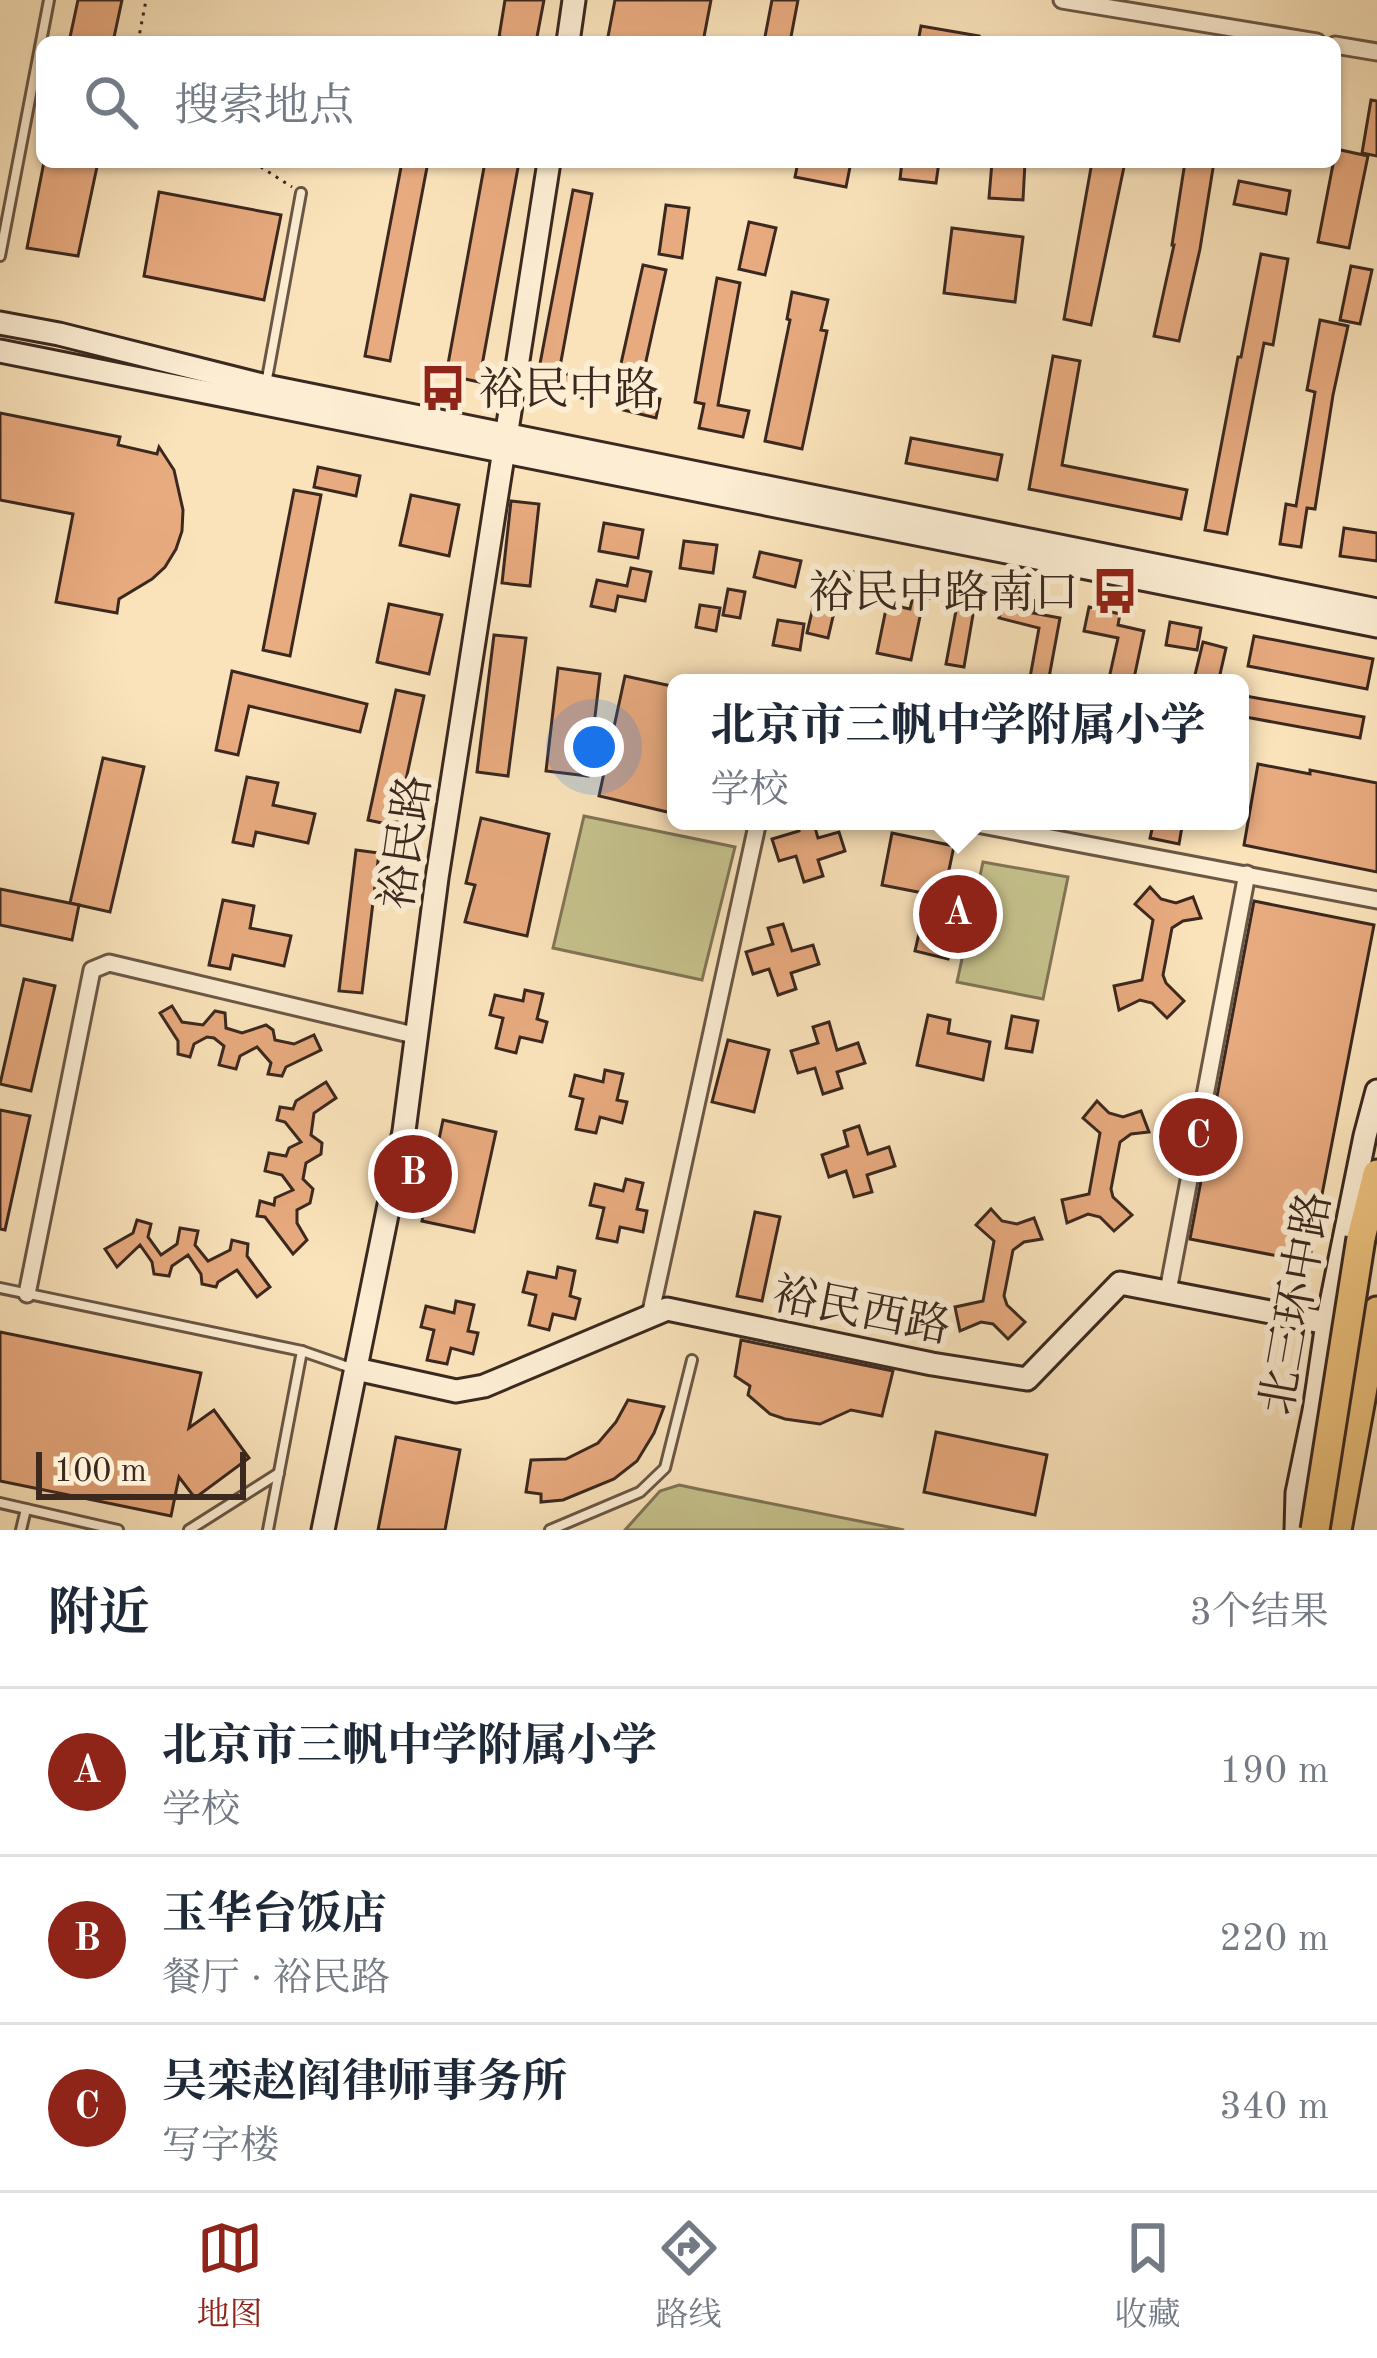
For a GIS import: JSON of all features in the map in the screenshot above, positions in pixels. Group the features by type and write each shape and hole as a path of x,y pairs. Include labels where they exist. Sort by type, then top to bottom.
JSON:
{"highway":[{"path":"1315,1530 1360,1238 1377,1174"},
{"path":"1337,1530 1377,1311"}],"street":[{"path":"569,36 574,0"},
{"path":"1062,0 1281,36"},
{"path":"1341,46 1377,52"},
{"name":"裕民路","path":"323,1530 404,1131 437,878 548,168"},
{"path":"0,323 504,442 1377,626"},
{"path":"0,350 1377,610"},
{"path":"650,1316 756,830"},
{"path":"1010,830 1377,900"},
{"path":"1168,1291 1247,874"},
{"path":"27,1294 92,970 109,963 418,1036"},
{"name":"北三环中路","path":"1296,1530 1297,1493 1327,1322 1377,1091"},
{"name":"裕民西路","path":"356,1369 456,1390 484,1386 667,1309 1027,1379 1120,1283 1327,1322"},
{"path":"1284,1530 1297,1493"}],"lane":[{"path":"42,36 49,0"},
{"path":"0,256 36,68"},
{"path":"266,386 302,193"},
{"path":"0,1288 302,1351 356,1369"},
{"path":"268,1530 302,1351"},
{"path":"550,1530 640,1492 665,1468 692,1360"},
{"path":"189,1530 279,1473"},
{"path":"0,1503 80,1526 118,1530"},
{"path":"21,1530 26,1509"}],"path":[{"path":"139,36 146,0"},
{"path":"263,168 302,193"}],"shaded area":[{"path":"584,816 735,847 702,980 553,948"},
{"path":"983,862 1068,877 1043,999 957,982"},
{"path":"679,1485 904,1530 625,1530 660,1491"}],"building":[{"path":"78,0 122,0 114,36 70,36"},
{"path":"505,0 544,0 537,36 499,36"},
{"path":"615,0 711,0 704,36 608,36"},
{"path":"772,0 798,0 791,36 765,36"},
{"path":"921,26 979,36 919,36"},
{"path":"1371,100 1377,101 1377,156 1362,153"},
{"path":"1341,150 1368,156 1349,248 1318,242 1332,168 1341,168"},
{"path":"43,168 97,168 78,256 27,248"},
{"path":"401,168 427,168 390,361 365,356"},
{"path":"484,168 518,168 479,382 446,375"},
{"path":"797,168 850,168 846,187 795,177"},
{"path":"901,168 938,168 936,183 900,179"},
{"path":"992,168 1025,168 1023,200 989,198"},
{"path":"1091,168 1124,168 1091,325 1064,319"},
{"path":"1184,168 1213,168 1179,341 1154,336"},
{"path":"1239,181 1290,191 1286,214 1234,204"},
{"path":"573,190 592,194 559,372 539,369"},
{"path":"159,192 281,215 264,300 144,276"},
{"path":"666,205 689,208 682,258 659,254"},
{"path":"749,222 776,228 765,275 739,269"},
{"path":"952,228 1023,237 1015,302 944,293"},
{"path":"1261,254 1288,259 1273,345 1264,343 1227,534 1205,530"},
{"path":"643,265 666,270 639,393 660,399 656,418 623,410 628,389 616,386"},
{"path":"1351,266 1372,270 1360,324 1340,320"},
{"path":"717,278 740,283 718,405 749,411 743,437 699,428 704,404 695,402"},
{"path":"792,292 828,300 821,330 827,331 802,449 765,441"},
{"path":"1320,320 1348,326 1315,509 1307,508 1301,547 1280,544 1286,504 1296,506 1315,392 1307,390"},
{"path":"1053,356 1080,361 1062,465 1187,490 1181,519 1029,489"},
{"path":"559,372 595,381 591,400 554,392"},
{"path":"0,413 120,437 118,445 157,454 159,447 174,470 183,510 176,549 152,579 119,599 117,613 56,602 73,514 0,500"},
{"path":"911,438 1002,455 997,480 906,463"},
{"path":"318,467 360,476 356,496 314,487"},
{"path":"294,490 321,495 290,656 263,650"},
{"path":"411,495 459,505 449,556 400,545"},
{"path":"511,501 539,504 530,586 502,583"},
{"path":"604,523 643,530 638,558 599,551"},
{"path":"1344,528 1377,533 1377,561 1340,556"},
{"path":"684,541 717,545 713,573 680,568"},
{"path":"760,552 801,561 795,587 754,577"},
{"path":"631,568 651,572 645,601 618,596 615,611 591,606 597,580 627,586"},
{"path":"843,570 878,576 874,601 838,594"},
{"path":"918,575 958,584 954,603 924,597 911,660 877,653 887,604 910,609"},
{"path":"728,589 745,592 740,618 723,615"},
{"path":"1006,593 1036,601 1033,613 1060,618 1050,674 1031,674 1039,628 999,618"},
{"path":"958,600 975,603 964,667 946,664"},
{"path":"814,603 835,608 828,638 807,633"},
{"path":"389,604 442,615 429,674 377,662"},
{"path":"700,605 720,608 716,631 696,627"},
{"path":"1089,607 1120,614 1118,625 1144,631 1135,674 1110,674 1118,638 1084,631"},
{"path":"778,620 804,624 800,650 773,645"},
{"path":"1170,622 1201,628 1197,650 1166,645"},
{"path":"494,635 526,638 508,776 477,772"},
{"path":"1254,636 1373,659 1367,689 1248,666"},
{"path":"1203,642 1226,648 1220,674 1195,674"},
{"path":"558,668 600,674 588,776 546,771"},
{"path":"232,671 367,704 360,732 249,706 238,755 216,750"},
{"path":"625,676 667,685 667,812 599,796"},
{"path":"396,690 424,696 396,826 368,820"},
{"path":"1249,697 1364,717 1360,738 1249,718"},
{"path":"103,758 144,767 110,912 70,903"},
{"path":"1258,764 1377,783 1377,872 1244,845"},
{"path":"247,777 278,783 273,805 315,814 308,843 256,832 253,846 233,842"},
{"path":"481,818 549,834 527,936 465,922 475,885 466,883"},
{"path":"816,830 818,838 839,832 845,851 818,860 823,876 804,882 796,856 779,861 772,839"},
{"path":"1152,830 1181,830 1179,844 1150,838"},
{"path":"892,833 954,846 943,899 961,903 948,959 915,951 928,894 882,885"},
{"path":"356,850 379,853 362,993 339,991"},
{"path":"1150,887 1161,899 1176,903 1193,897 1201,918 1172,928 1163,975 1184,1001 1167,1018 1152,1003 1140,1000 1119,1010 1114,986 1142,980 1153,920 1135,904"},
{"path":"0,889 79,905 72,940 0,925"},
{"path":"223,900 254,906 250,928 291,936 284,966 233,955 230,969 209,965"},
{"path":"1254,901 1374,925 1309,1262 1190,1239"},
{"path":"783,924 792,951 813,945 819,964 791,973 796,989 778,995 769,969 753,974 746,952 773,944 768,928"},
{"path":"24,979 55,986 31,1091 0,1084"},
{"path":"525,990 543,994 537,1019 547,1022 542,1042 520,1037 516,1053 496,1048 503,1018 490,1015 495,995 523,1001"},
{"path":"172,1006 182,1022 203,1025 215,1011 225,1013 226,1028 242,1033 266,1025 275,1040 294,1044 314,1035 321,1050 286,1067 282,1076 268,1074 271,1063 257,1047 240,1056 236,1069 219,1065 224,1046 214,1038 194,1044 190,1057 178,1054 178,1041 160,1013"},
{"path":"928,1015 950,1020 948,1033 990,1042 983,1080 917,1065"},
{"path":"1012,1016 1038,1021 1032,1052 1006,1048"},
{"path":"829,1022 837,1050 858,1043 865,1063 837,1072 842,1088 823,1094 815,1068 798,1073 791,1051 818,1043 813,1027"},
{"path":"728,1040 769,1050 754,1112 712,1102"},
{"path":"605,1070 623,1074 617,1100 627,1102 622,1123 600,1117 596,1133 576,1129 583,1099 570,1096 575,1075 603,1082"},
{"path":"326,1082 336,1098 314,1113 311,1135 322,1143 321,1154 306,1163 303,1179 313,1189 310,1203 297,1210 297,1223 307,1240 293,1254 265,1217 257,1216 260,1201 274,1205 275,1198 293,1190 282,1175 265,1171 269,1153 286,1156 289,1148 301,1142 285,1122 277,1120 280,1107 293,1109 296,1101"},
{"path":"1097,1101 1109,1113 1123,1117 1141,1111 1149,1132 1131,1134 1120,1142 1111,1189 1132,1215 1114,1231 1100,1217 1088,1214 1067,1223 1062,1200 1089,1194 1100,1133 1083,1118"},
{"path":"0,1110 30,1116 5,1230 0,1229"},
{"path":"443,1120 496,1132 474,1232 422,1221"},
{"path":"859,1126 868,1154 889,1147 895,1166 867,1175 872,1192 854,1197 846,1171 829,1177 822,1155 848,1146 844,1131"},
{"path":"626,1179 643,1183 637,1209 647,1211 643,1232 620,1227 617,1242 597,1238 604,1208 590,1205 595,1184 623,1191"},
{"path":"991,1209 1002,1221 1017,1224 1034,1218 1042,1239 1013,1250 1004,1296 1025,1322 1008,1339 993,1324 981,1322 960,1331 955,1307 983,1301 994,1241 976,1225"},
{"path":"755,1212 780,1217 762,1301 737,1296"},
{"path":"137,1220 151,1224 148,1237 161,1255 177,1244 180,1228 198,1231 195,1245 208,1261 230,1250 232,1240 248,1244 247,1256 270,1287 257,1297 237,1270 216,1287 202,1284 188,1255 172,1266 169,1276 154,1274 140,1245 117,1267 105,1249 133,1233"},
{"path":"558,1267 575,1271 570,1296 580,1299 575,1319 553,1314 549,1330 529,1325 536,1295 523,1292 528,1272 556,1278"},
{"path":"456,1301 474,1305 468,1331 478,1333 473,1354 451,1348 447,1364 427,1360 434,1330 421,1327 426,1306 454,1313"},
{"path":"0,1332 201,1373 189,1428 214,1410 249,1458 195,1498 179,1477 171,1516 0,1481"},
{"path":"741,1340 893,1371 882,1416 851,1410 820,1424 770,1414 748,1395 750,1386 735,1376"},
{"path":"628,1400 664,1407 637,1461 614,1479 563,1500 541,1502 541,1494 526,1492 531,1460 566,1459 598,1443"},
{"path":"936,1432 1047,1455 1035,1515 924,1492"},
{"path":"396,1437 460,1450 445,1530 378,1530"}],"place":[{"name":"裕民中路","path":"443,388"},
{"name":"裕民中路南口","path":"1115,591"},
{"name":"北京市三帆中学附属小学","path":"958,914"},
{"name":"吴栾赵阎律师事务所","path":"1198,1137"},
{"name":"玉华台饭店","path":"413,1174"}]}
